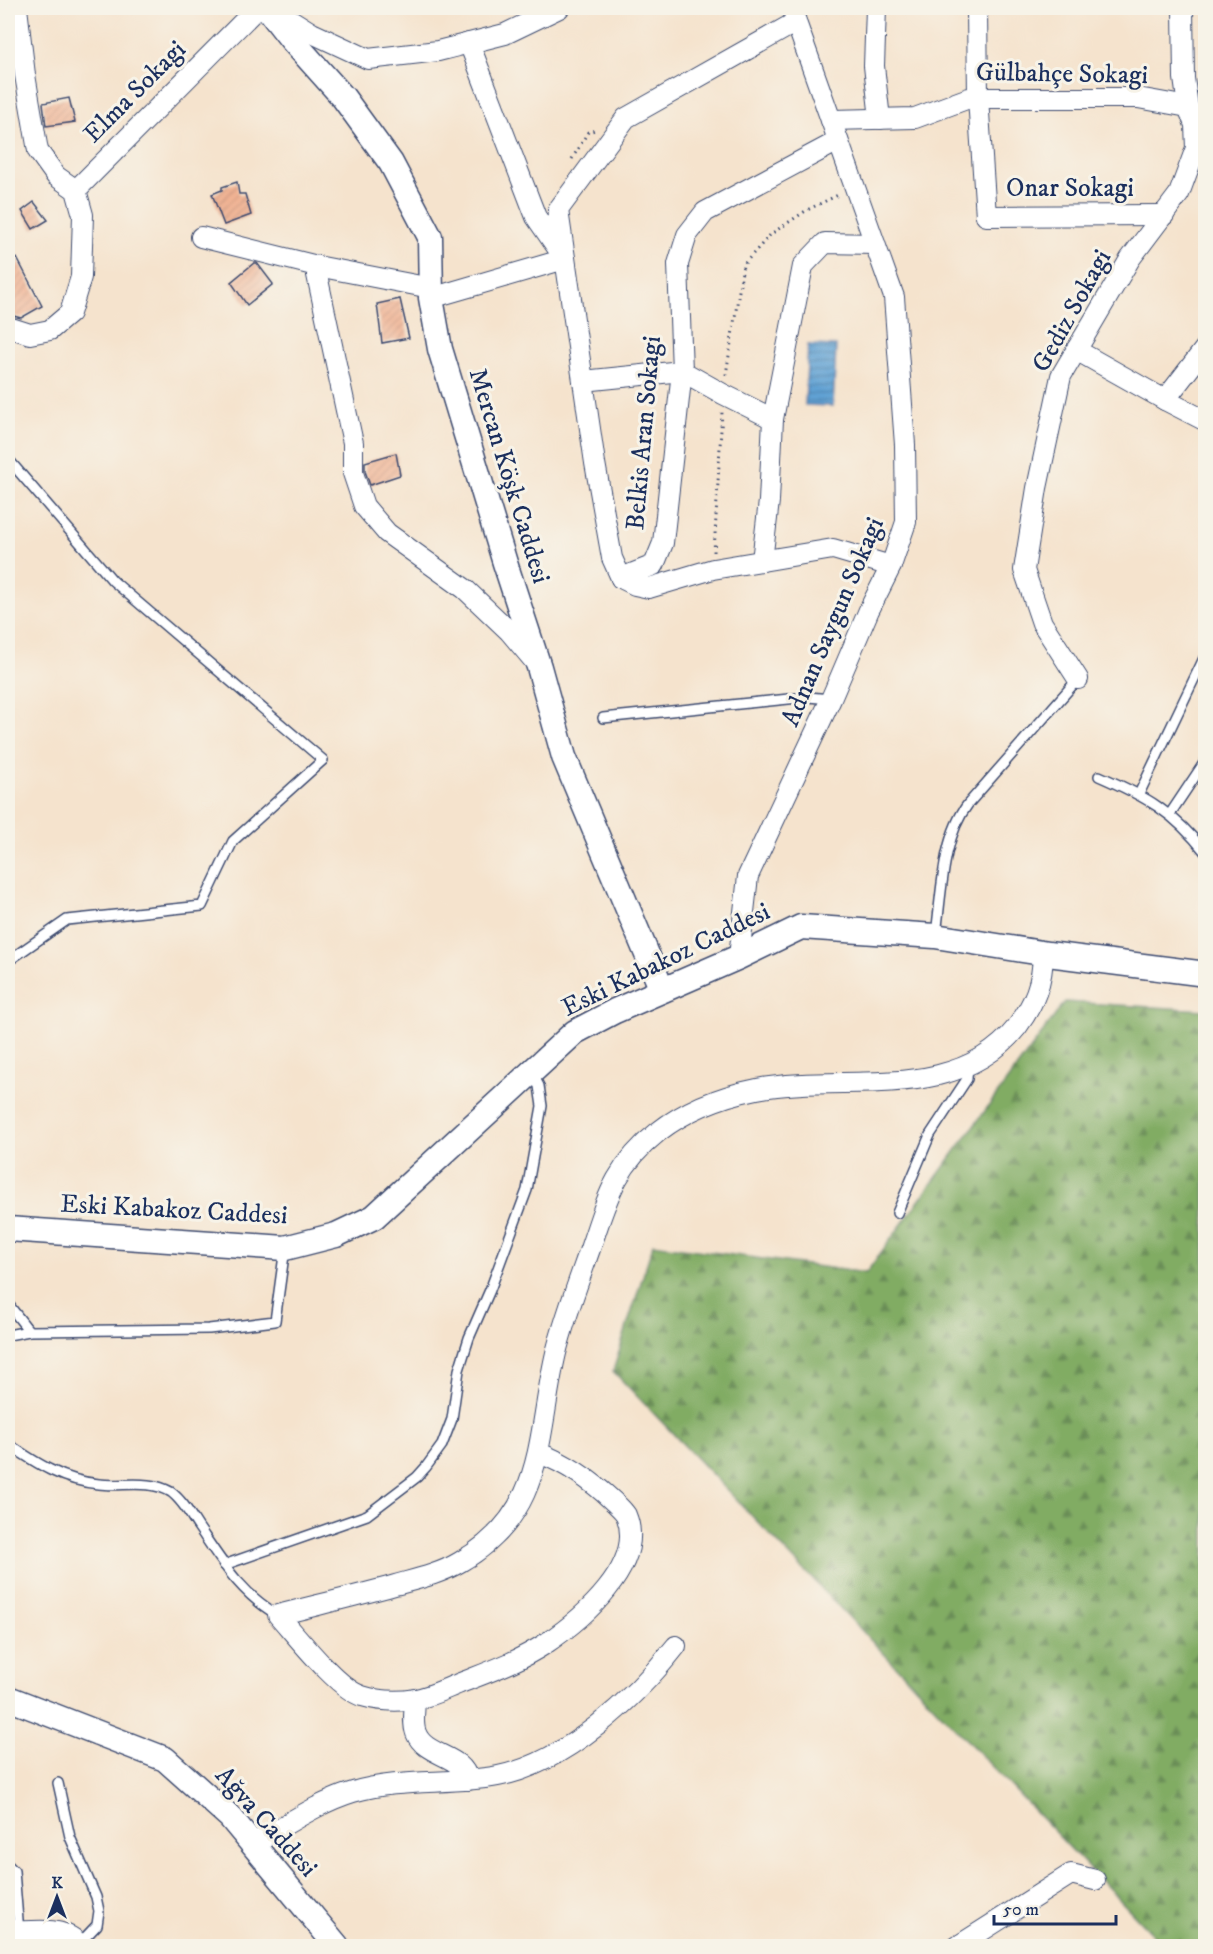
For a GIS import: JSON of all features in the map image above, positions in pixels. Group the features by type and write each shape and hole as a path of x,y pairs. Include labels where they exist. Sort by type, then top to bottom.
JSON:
{"street":[{"path":"8,327 30,334 50,330 70,313 81,277 83,215 76,190 56,176 38,151 25,75 17,8"},
{"name":"Elma Sokagi","path":"76,190 257,8"},
{"path":"269,8 312,33 368,59 438,51 505,34 559,8"},
{"name":"Mercan Köşk Caddesi","path":"269,8 292,40 343,98 391,163 430,237 431,293 440,349 539,668 564,757 662,990"},
{"path":"876,8 874,66 880,119"},
{"path":"977,8 978,98"},
{"name":"Gediz Sokagi","path":"1078,679 1042,623 1024,570 1037,488 1061,376 1130,259 1179,194 1201,145 1188,107 1184,78 1188,10"},
{"path":"795,15 626,117 558,210 612,558 621,578 635,585 649,588 713,569 833,549 891,566"},
{"name":"Adnan Saygun Sokagi","path":"739,957 748,876 831,699 869,609 891,566 906,522 905,446 894,297 795,15"},
{"path":"469,43 536,217 565,259"},
{"name":"Gülbahçe Sokagi","path":"831,120 915,117 969,98 1137,98 1188,107"},
{"name":"Onar Sokagi","path":"978,98 986,216 1164,215"},
{"name":"Belkis Aran Sokagi","path":"621,578 654,565 663,543 682,371 678,264 687,235 705,212 838,141"},
{"path":"201,237 431,293 565,259"},
{"path":"762,561 769,501 773,419 803,266 825,243 875,244"},
{"path":"317,266 353,443 353,473 364,506 387,533 465,589 508,632 539,668"},
{"path":"1165,400 1206,347"},
{"path":"1076,350 1206,421"},
{"path":"583,381 682,371 773,419"},
{"name":"Eski Kabakoz Caddesi","path":"8,1229 285,1248 336,1235 374,1217 575,1032 801,927 935,936 1043,953 1206,974"},
{"path":"539,1453 567,1465 584,1476 625,1513 630,1533 625,1562 620,1571 594,1603 545,1644 507,1665 426,1696 391,1701 360,1696 345,1688 278,1615 430,1575 458,1564 481,1549 505,1526 532,1480 539,1453 555,1355 610,1188 636,1152 658,1132 697,1109 758,1089 886,1082 944,1074 968,1065 988,1054 1009,1036 1025,1016 1037,994 1043,972 1043,953"},
{"path":"252,1844 332,1799 355,1791 389,1785 501,1776 537,1762 603,1721 642,1686 676,1646"},
{"name":"Ağva Caddesi","path":"8,1698 165,1759 230,1817 337,1947"},
{"path":"415,1699 414,1724 418,1737 426,1746 461,1765 468,1780"},
{"path":"958,1947 1071,1874 1095,1880"},
{"path":"13,1932 56,1931 68,1935 80,1945"}],"lane":[{"path":"8,459 113,581 323,760 233,841 202,906 67,920 8,961"},
{"path":"1139,794 1206,654"},
{"path":"935,936 951,836 958,819 1078,679"},
{"path":"603,718 808,697 831,699"},
{"path":"1170,814 1206,760"},
{"path":"1099,776 1139,794 1170,814 1206,853"},
{"path":"897,1213 930,1135 967,1079 968,1065"},
{"path":"224,1565 367,1515 417,1477 435,1457 452,1419 459,1370 469,1338 490,1290 527,1190 542,1106 539,1086 530,1071"},
{"path":"8,1335 29,1331 209,1329 275,1321 285,1248"},
{"path":"8,1304 29,1331"},
{"path":"8,1444 41,1467 68,1477 99,1484 150,1485 168,1491 183,1504 224,1565 247,1593 278,1615"},
{"path":"58,1783 70,1837 96,1897 99,1911 97,1925 80,1945"},
{"path":"8,1865 14,1871 13,1932"}],"path":[{"path":"713,569 723,394 743,265 771,234 807,210 855,187"}],"green space":[{"path":"1065,1002 1205,1010 1205,1946 1164,1946 613,1371 653,1244 866,1273"}],"water":[{"path":"808,345 836,346 833,406 805,405"}],"building":[{"path":"69,98 75,122 46,126 43,103"},
{"path":"237,182 239,194 245,194 251,215 224,225 212,194 222,190 222,187"},
{"path":"34,202 48,220 33,229 22,211"},
{"path":"17,258 42,306 21,318 10,315 8,310 8,264"},
{"path":"257,263 273,284 247,305 231,282"},
{"path":"400,299 409,338 382,343 377,304"},
{"path":"396,453 400,475 370,485 365,471 365,462"}]}
